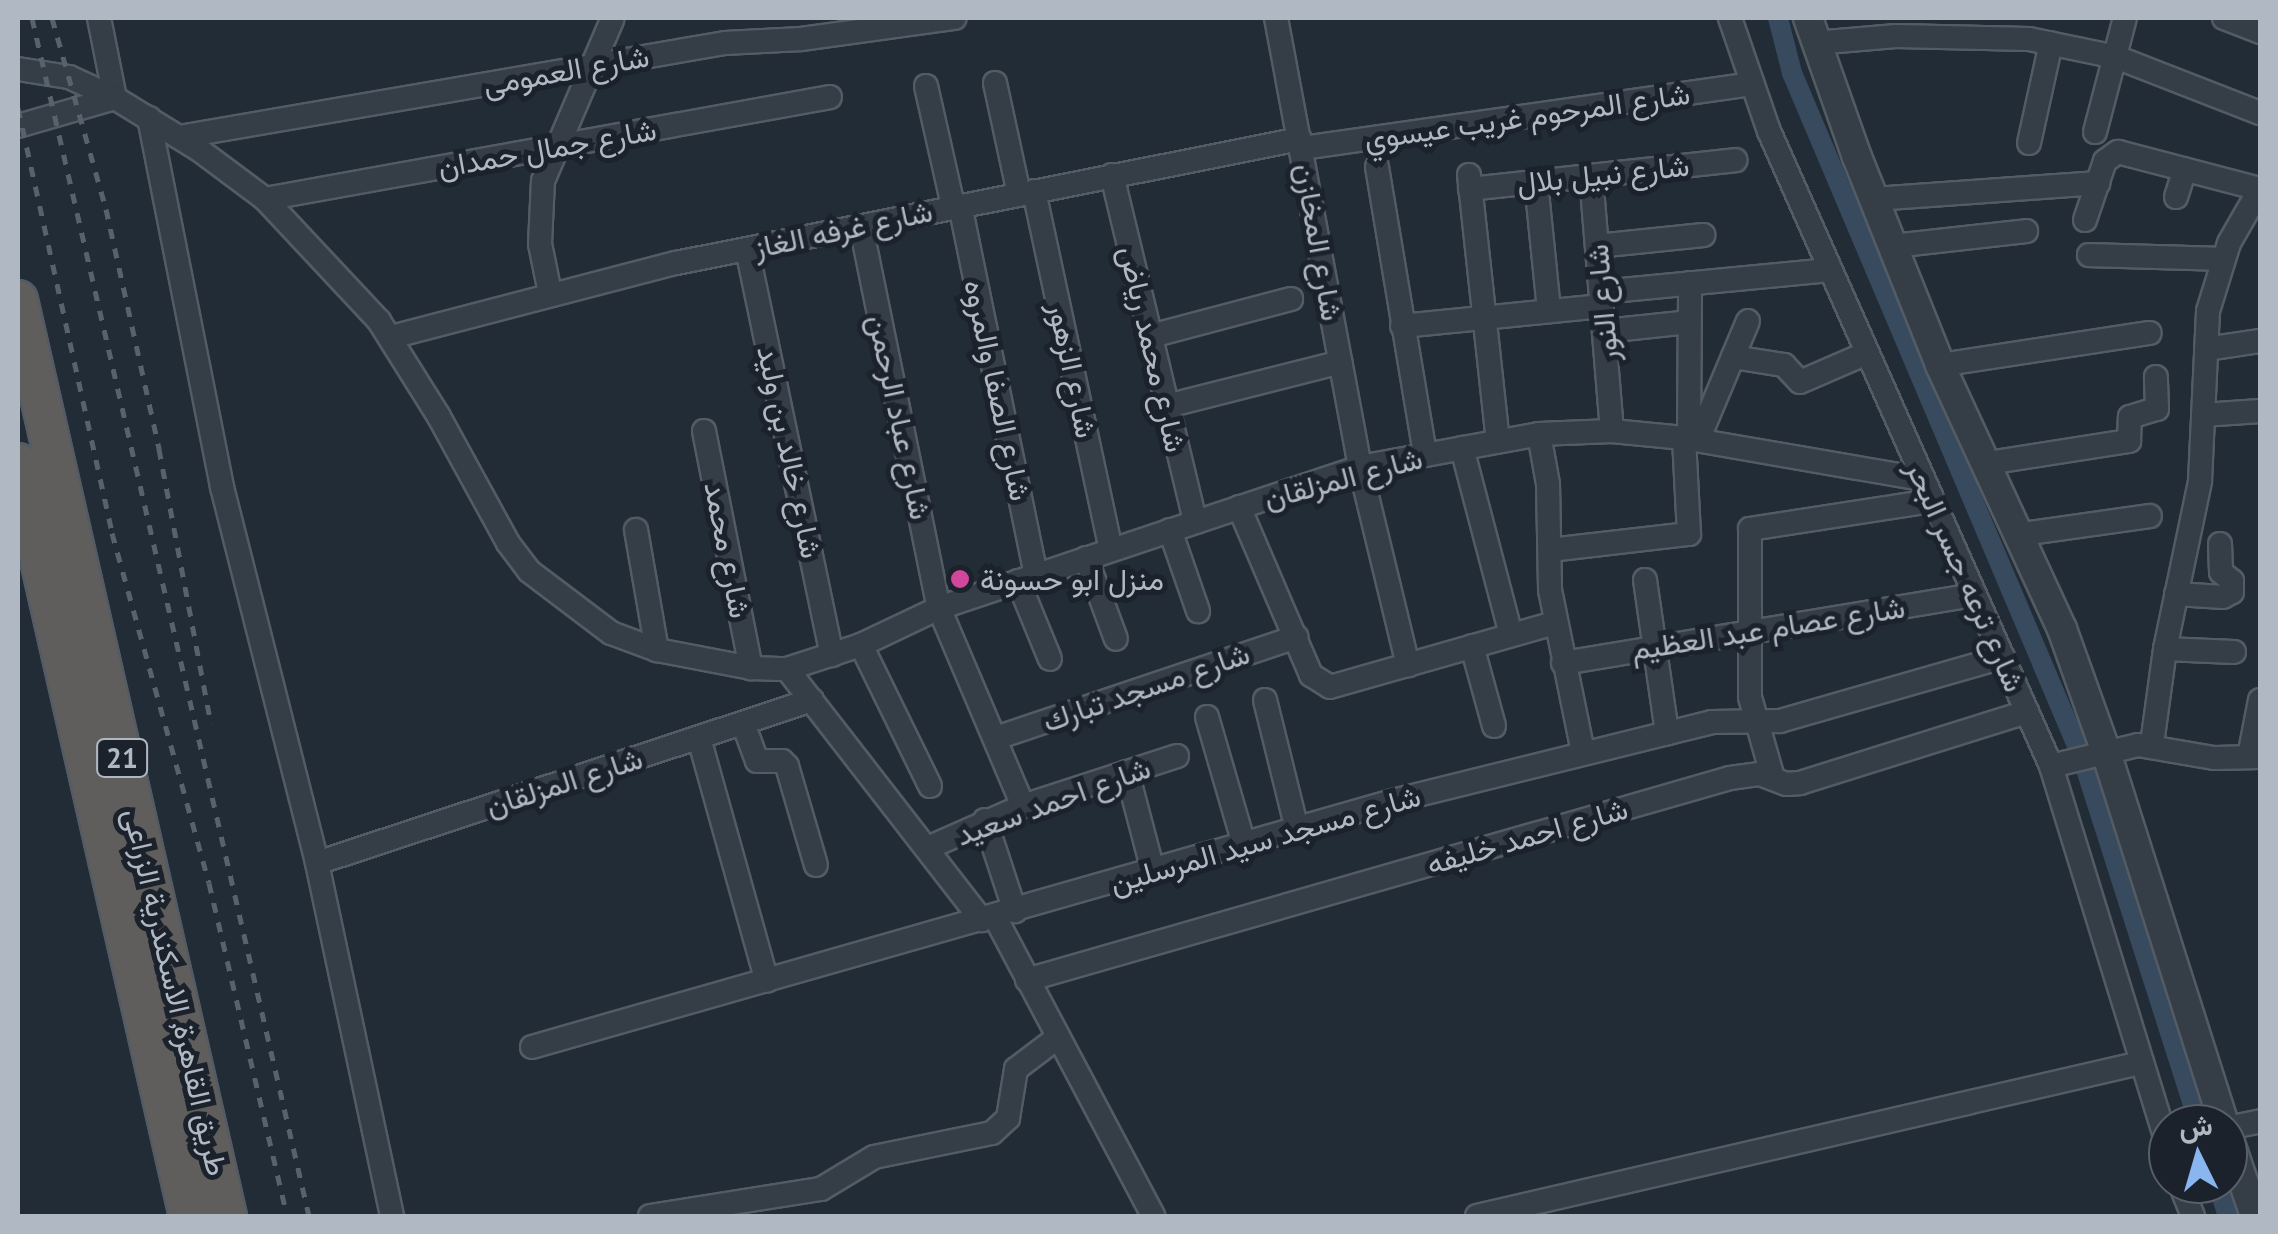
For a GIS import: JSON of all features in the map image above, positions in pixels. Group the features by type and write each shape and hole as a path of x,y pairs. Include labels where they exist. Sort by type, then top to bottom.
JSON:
{"highway":[{"name":"طريق القاهرة, الاسكندرية الزراعى","path":"18,300 227,1216"},
{"name":"طريق القاهرة, الاسكندرية الزراعى","path":"18,463 189,1216"}],"street":[{"path":"18,126 115,98 100,18"},
{"path":"550,293 539,210 555,146 613,18"},
{"name":"شارع العمومى","path":"179,137 726,43 801,39 955,18"},
{"name":"شارع المخازن","path":"1276,18 1360,467 1408,665"},
{"name":"شارع ترعه جسر البحر","path":"1730,18 1752,84 1830,270 1973,595 2056,765 2154,1104"},
{"path":"2095,132 2126,18"},
{"path":"2224,18 2260,32"},
{"path":"2219,1104 2102,753 2022,534 1940,365 1811,30 2050,43 2116,57 2260,112"},
{"path":"2029,142 2050,43"},
{"name":"شارع المزلقان","path":"18,68 69,77 115,98 179,137 265,198 362,300 390,337 508,543 529,572 611,633 657,650 751,668 787,669 861,644 939,608 1360,467 1539,434 1612,431 1690,439 1922,479"},
{"name":"شارع الزهور","path":"995,83 1026,192 1111,549"},
{"name":"شارع المرحوم غريب عيسوي","path":"1301,144 1752,84"},
{"name":"شارع الصفا والمروه","path":"926,86 957,205 1027,578 1050,659"},
{"name":"شارع جمال حمدان","path":"265,198 830,97"},
{"path":"149,118 222,487 317,863 392,1216"},
{"name":"شارع غرفه الغاز","path":"390,337 550,293 747,249 957,205 1301,144"},
{"path":"2085,220 2105,161 2118,152 2260,189 2223,259 2208,311 2197,500 2165,650 2152,744"},
{"name":"شارع نبيل بلال","path":"1485,318 1470,182 1536,182 1735,160"},
{"path":"1377,168 1425,454"},
{"path":"2176,197 2186,169"},
{"name":"شارع محمد رياض","path":"1112,176 1195,522"},
{"name":"شارع النور","path":"1591,176 1612,431"},
{"path":"1536,182 1550,312"},
{"path":"1874,199 2098,182"},
{"name":"شارع عباد الرحمن","path":"861,226 939,608 1024,806"},
{"path":"1893,246 2026,231"},
{"path":"1597,246 1703,235"},
{"name":"شارع خالد بن وليد","path":"747,249 832,655"},
{"path":"2089,255 2223,259"},
{"path":"1402,326 1550,312 1690,283 1830,270"},
{"path":"1550,550 1689,534 1690,283"},
{"path":"1151,336 1291,300"},
{"path":"1485,318 1498,442"},
{"path":"1690,439 1748,321"},
{"path":"1604,331 1690,322"},
{"path":"1940,365 2150,333"},
{"path":"2206,349 2260,341"},
{"path":"1733,357 1784,364 1792,378 1800,382 1867,353"},
{"path":"1167,406 1341,362"},
{"path":"1988,463 2129,441 2130,417 2157,409 2156,376"},
{"path":"2203,415 2260,411"},
{"name":"شارع محمد","path":"704,431 751,668"},
{"path":"1539,434 1548,484 1555,623 1582,752"},
{"path":"1462,448 1510,635"},
{"path":"1773,778 1756,723 1747,664 1750,530 1763,524 1932,502"},
{"path":"1239,507 1311,675 1320,683 1342,686 1555,623"},
{"path":"2022,534 2150,516"},
{"path":"636,530 657,650"},
{"path":"1170,530 1198,611"},
{"path":"2176,594 2223,597 2232,592 2232,581 2221,572 2220,544"},
{"path":"1086,558 1116,639"},
{"path":"1644,580 1666,733"},
{"name":"شارع عصام عبد العظيم","path":"1563,663 1973,595"},
{"name":"شارع مسجد تبارك","path":"996,738 1296,637"},
{"path":"861,644 930,786"},
{"path":"1472,646 1494,726"},
{"path":"2165,650 2234,652"},
{"name":"شارع مسجد سيد المرسلين","path":"532,1047 1582,752 1728,720 1780,721 2003,657"},
{"path":"787,669 930,847 998,916"},
{"name":"شارع المزلقان","path":"317,863 812,700"},
{"path":"1265,700 1297,829"},
{"path":"2056,765 2152,744 2258,765 2260,700"},
{"name":"شارع احمد خليفه","path":"1027,980 1730,778 1760,774 1800,783 2027,712"},
{"path":"1206,717 1244,844"},
{"path":"743,723 756,761 782,761 786,766 816,865"},
{"path":"699,738 767,981"},
{"name":"شارع احمد سعيد","path":"930,847 985,820 1178,756"},
{"path":"1127,772 1152,870"},
{"path":"985,820 998,916 1027,980 1154,1216"},
{"path":"650,1216 821,1189 874,1157 992,1133 1008,1118 1016,1068 1058,1038"},
{"path":"1477,1216 2140,1063"}],"waterway":[{"path":"1778,18 1792,73 2083,760 2193,1104"},
{"path":"2224,1204 2228,1216"}],"railway":[{"path":"32,18 309,1216"},
{"path":"52,18 106,209 159,449 211,724"},
{"path":"18,108 112,533 209,883 287,1216"}],"place":[{"name":"منزل ابو حسونة","path":"960,579"}]}
